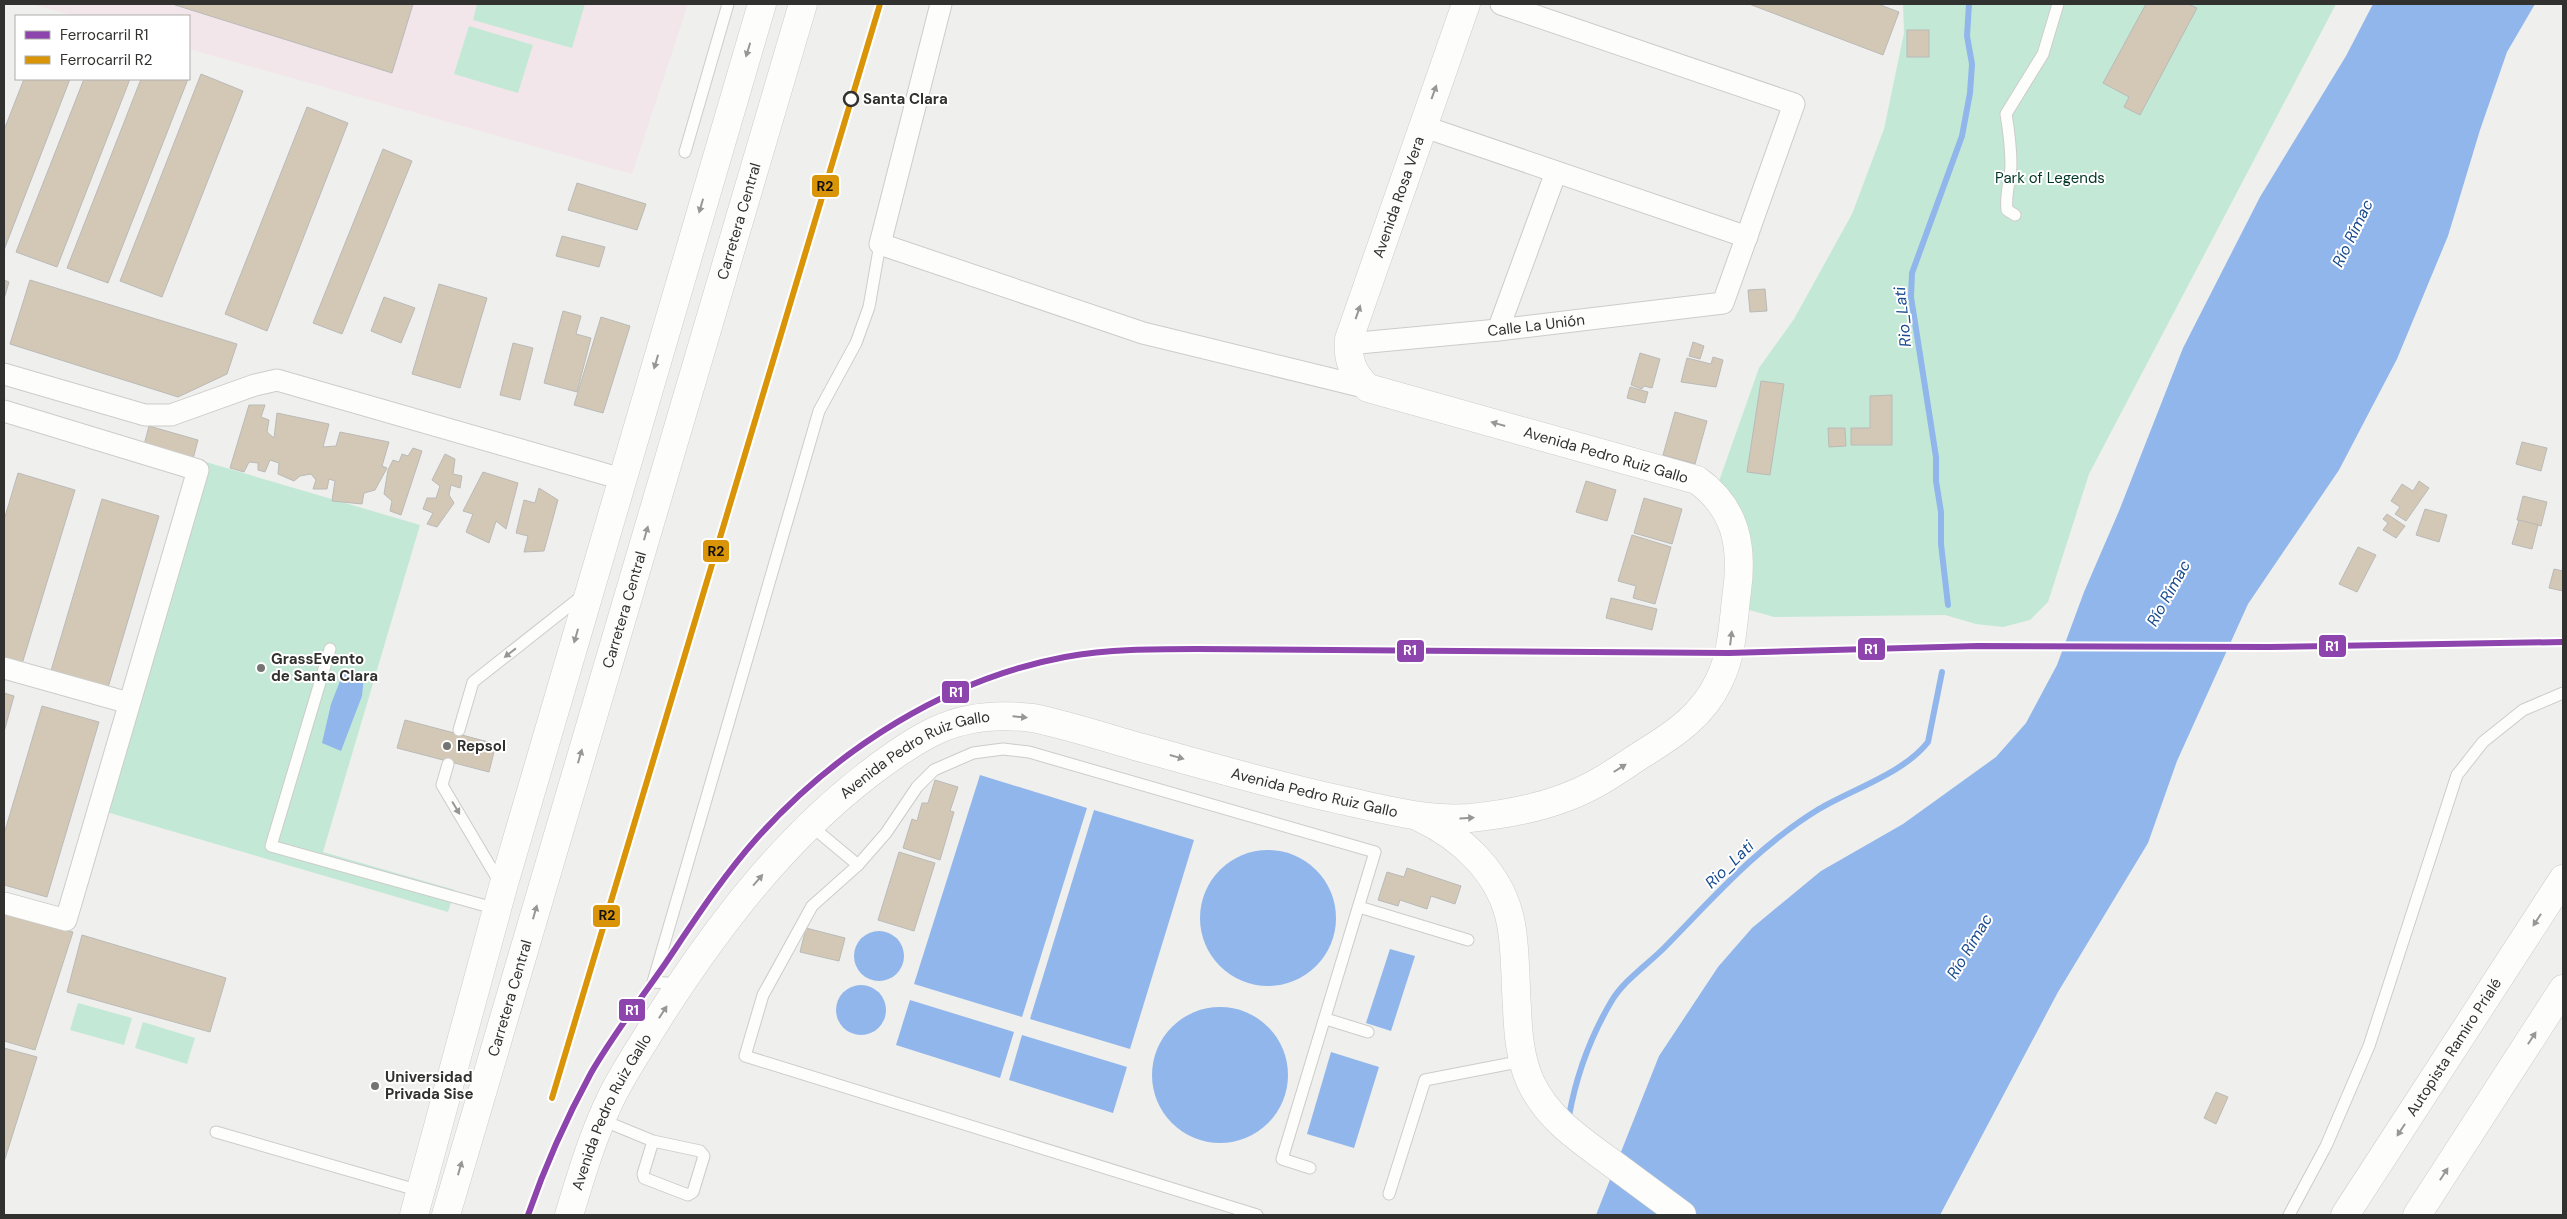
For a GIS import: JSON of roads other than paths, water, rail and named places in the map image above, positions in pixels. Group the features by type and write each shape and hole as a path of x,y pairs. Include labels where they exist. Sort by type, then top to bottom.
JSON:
{"main road":[{"path":"417,1203 500,898 762,4"},
{"name":"Carretera Central","path":"446,1215 803,4"},
{"name":"Avenida Rosa Vera","path":"1368,388 1353,370 1348,344 1422,126 1466,4"},
{"name":"Avenida Pedro Ruiz Gallo","path":"569,1215 602,1120 627,1067 680,984 749,891 810,825 859,782 917,740 957,722 997,716 1050,722 1289,789 1418,817 1476,817 1543,805 1594,785 1688,723 1712,695 1729,653 1740,570 1739,545 1731,519 1725,507 1708,488 1697,480 1368,388"},
{"path":"1418,817 1436,825 1467,848 1480,862 1499,891 1511,924 1519,1042 1523,1061 1530,1081 1550,1112 1586,1144 1682,1215"},
{"name":"Autopista Ramiro Prialé","path":"2345,1215 2563,879"},
{"path":"2417,1215 2563,989"}],"street":[{"path":"941,4 880,244 1143,333 1368,388"},
{"path":"1422,126 1747,237 1794,104 1501,4"},
{"path":"1498,330 1556,172"},
{"name":"Calle La Unión","path":"1348,344 1498,330 1723,303 1747,237"},
{"path":"4,374 145,415 171,414 255,385 277,380 622,479"},
{"path":"4,411 198,470 66,920 4,903"},
{"path":"4,668 129,703"}],"lane":[{"path":"685,152 728,4"},
{"path":"2015,215 2007,210 2006,198 2011,144 2006,114 2042,54 2058,4"},
{"path":"680,984 653,982 819,411 856,343 869,307 880,244"},
{"path":"459,730 473,682 590,590"},
{"path":"330,649 271,846 500,898"},
{"path":"2289,1215 2326,1146 2369,1046 2457,775 2483,742 2523,710 2563,693"},
{"path":"1257,1215 745,1056 763,995 812,906 858,865 886,833 917,788 934,770 974,753 1003,748 1029,752 1376,852 1282,1159 1310,1168"},
{"path":"448,764 442,785 500,898"},
{"path":"810,825 858,865"},
{"path":"1359,908 1468,940"},
{"path":"1326,1019 1368,1032"},
{"path":"1388,1194 1425,1080 1523,1061"},
{"path":"602,1120 653,1141 700,1151 704,1156 694,1192 688,1195 644,1178 643,1174 653,1141"},
{"path":"216,1132 417,1203"}],"water":[{"name":"Río Rímac","path":"2373,4 2535,4 2507,52 2480,130 2448,236 2397,359 2339,470 2248,604 2177,761 2148,843 2058,992 1940,1215 1596,1215 1659,1056 1718,967 1752,928 1821,871 1903,824 1996,757 2026,723 2057,665 2084,592 2119,511 2183,348 2260,197 2346,56"},
{"path":"344,671 364,676 362,696 341,751 322,743 331,704"},
{"path":"980,775 1087,808 1022,1017 914,984"},
{"path":"1094,810 1194,840 1130,1049 1030,1019"},
{"path":"1268,850 1294,855 1306,861 1316,870 1325,880 1331,892 1336,918 1331,944 1325,956 1316,966 1306,975 1294,981 1268,986 1242,981 1230,975 1220,966 1211,956 1205,944 1200,918 1205,892 1211,880 1220,870 1230,861 1242,855"},
{"path":"879,931 888,933 899,942 904,956 902,965 893,976 879,981 870,979 859,970 854,956 856,947 865,936"},
{"path":"1390,949 1415,956 1391,1031 1366,1023"},
{"path":"861,985 875,989 882,996 886,1010 882,1024 875,1031 861,1035 847,1031 840,1024 836,1010 840,996 847,989"},
{"path":"910,1000 1014,1032 1000,1078 896,1045"},
{"path":"1220,1007 1246,1012 1258,1018 1268,1027 1277,1037 1283,1049 1288,1075 1283,1101 1277,1113 1268,1123 1258,1132 1246,1138 1220,1143 1194,1138 1182,1132 1172,1123 1163,1113 1157,1101 1152,1075 1157,1049 1163,1037 1172,1027 1182,1018 1194,1012"},
{"path":"1022,1035 1127,1067 1113,1113 1009,1080"},
{"path":"1331,1052 1379,1067 1354,1148 1307,1134"}],"waterway":[{"name":"Rio_Lati","path":"1948,605 1941,544 1941,512 1936,481 1936,457 1911,297 1912,273 1962,136 1970,93 1972,64 1967,36 1969,4"},
{"name":"Rio_Lati","path":"1569,1116 1585,1057 1616,994 1718,892 1776,839 1819,809 1892,772 1918,753 1928,742 1942,672"}],"railway":[{"path":"528,1215 565,1125 599,1059 709,899 757,838 822,775 858,747 897,722 937,700 978,682 1021,667 1082,654 1164,649 1729,653 1978,646 2269,647 2563,642"}],"rail line":[{"name":"R2","path":"552,1098 880,4"},
{"name":"R1","path":"528,1215 565,1125 599,1059 709,899 757,838 822,775 858,747 897,722 937,700 978,682 1021,667 1082,654 1164,649 1729,653 1978,646 2269,647 2563,642"}],"place":[{"name":"Santa Clara","path":"851,99"},
{"name":"GrassEvento de Santa Clara","path":"261,668"},
{"name":"Repsol","path":"447,746"},
{"name":"Universidad Privada Sise","path":"375,1086"}],"park label":[{"name":"Park of Legends","path":"2050,178"}]}
